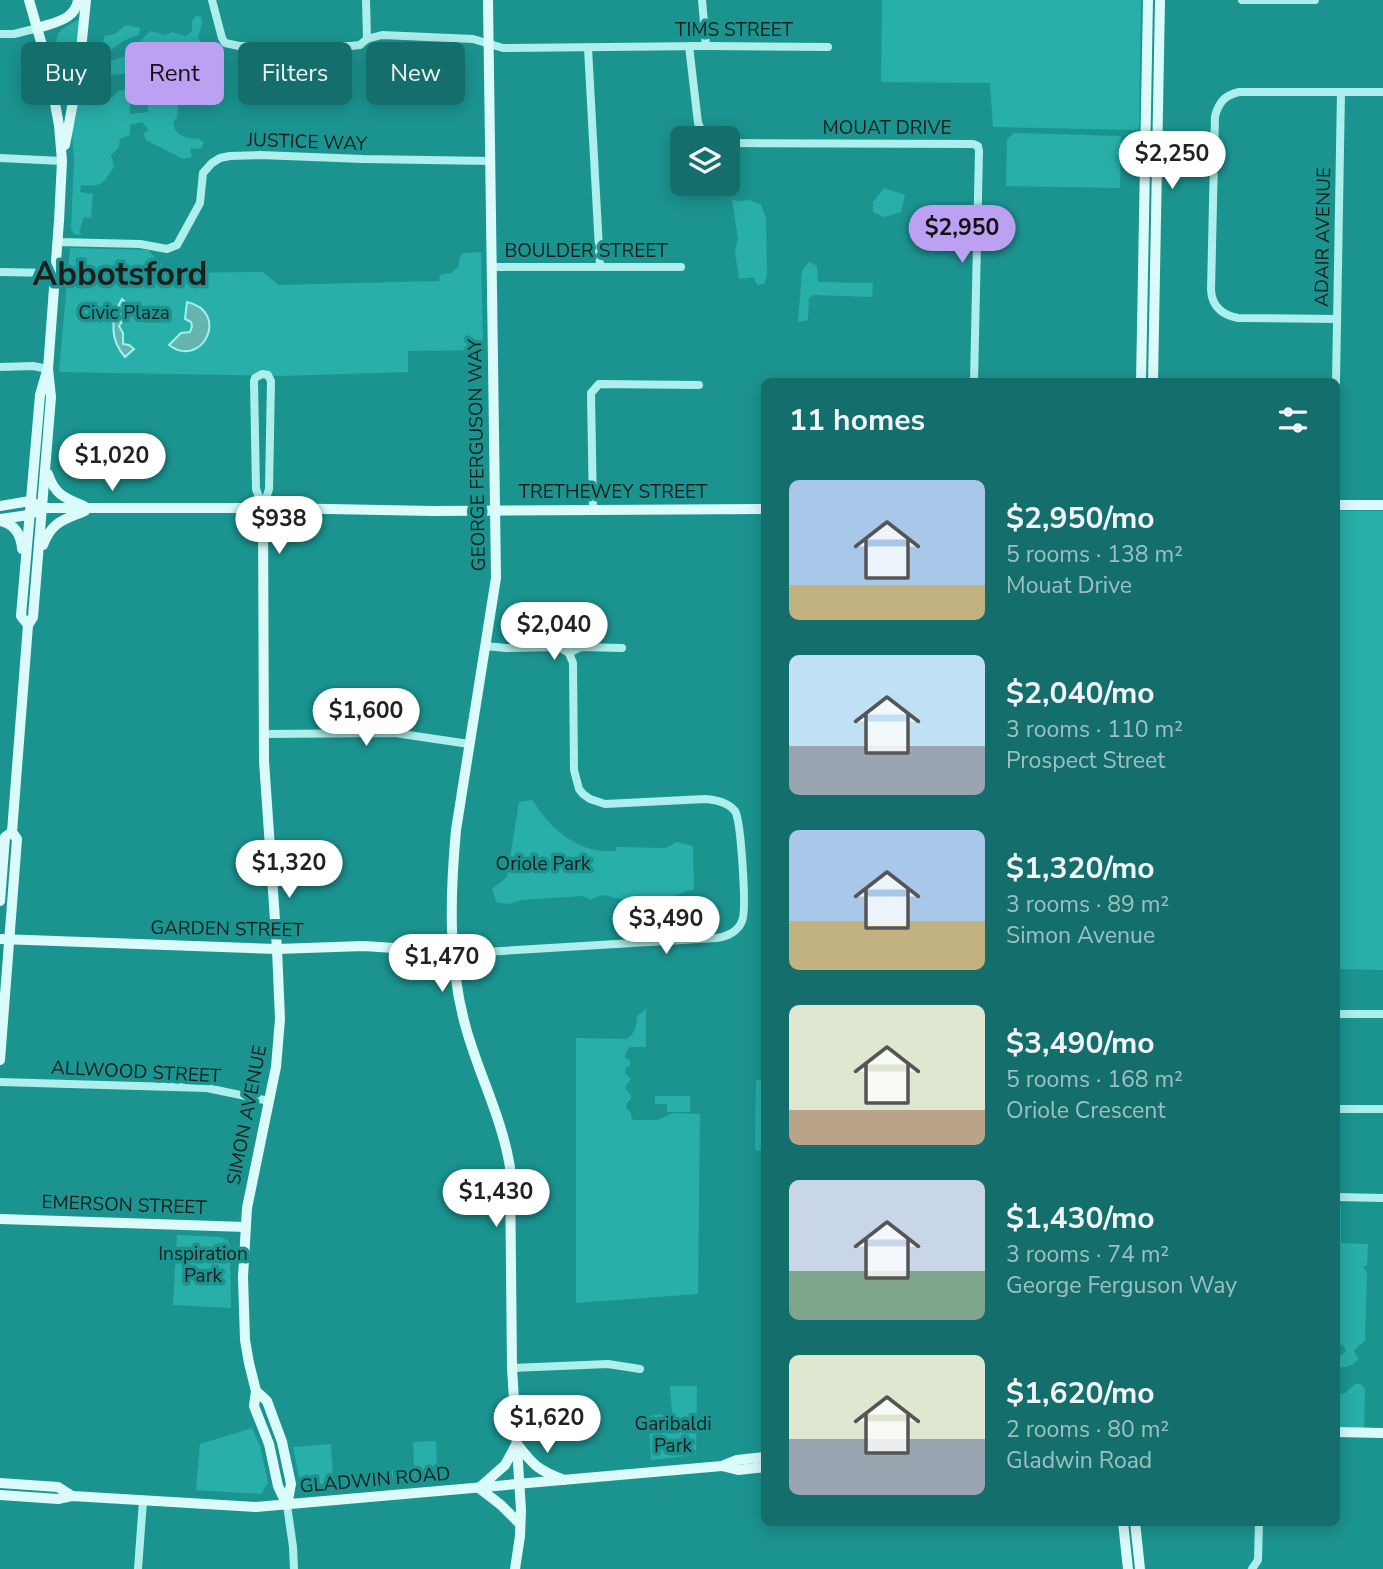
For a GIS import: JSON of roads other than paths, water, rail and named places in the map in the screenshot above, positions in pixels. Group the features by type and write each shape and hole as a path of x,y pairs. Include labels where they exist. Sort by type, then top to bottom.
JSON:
{"main road":[{"path":"29,0 53,92 62,161"},
{"path":"38,28 68,18 74,13 78,0"},
{"path":"0,1060 5,939 18,839 12,832 28,625 33,617 51,397 48,369 62,161 79,70 86,0"},
{"name":"GEORGE FERGUSON WAY","path":"488,0 496,578 456,830 453,858 453,952 458,996 466,1029 508,1150 510,1167 512,1368 520,1485 518,1559 515,1569"},
{"path":"1141,378 1149,0"},
{"path":"1153,378 1160,0"},
{"path":"28,625 21,616 40,395 48,369"},
{"path":"46,468 52,485 58,492 89,509"},
{"path":"0,506 30,501"},
{"name":"TRETHEWEY STREET","path":"30,501 42,508"},
{"path":"1340,505 1383,505"},
{"name":"TRETHEWEY STREET","path":"0,520 29,514 42,508 761,509"},
{"name":"SIMON AVENUE","path":"263,508 264,733 277,949 279,1040 276,1068 250,1193 243,1277 245,1340 256,1391 254,1406 270,1444 278,1486 287,1505"},
{"path":"38,557 54,525 89,509"},
{"path":"0,520 11,525 18,533 26,559"},
{"path":"0,901 5,837 12,832"},
{"name":"GARDEN STREET","path":"5,939 277,949 364,946 453,952"},
{"name":"EMERSON STREET","path":"0,1219 246,1227"},
{"path":"1340,1432 1383,1433"},
{"path":"520,1524 501,1505 479,1489 505,1465 517,1443 534,1465 545,1473 567,1480"},
{"name":"GLADWIN ROAD","path":"1,1496 58,1499 72,1496 256,1507 722,1466 737,1460 761,1457"},
{"name":"GLADWIN ROAD","path":"722,1466 738,1470 761,1467"},
{"name":"GLADWIN ROAD","path":"3,1483 58,1487 72,1496"},
{"path":"1123,1526 1128,1569"},
{"path":"1135,1526 1140,1569"}],"street":[{"name":"TIMS STREET","path":"212,0 222,38 225,43 239,46 351,46 382,35 473,39 503,48 828,47"},
{"path":"366,0 367,39"},
{"path":"702,0 706,46"},
{"path":"1242,0 1315,0"},
{"path":"0,34 14,34 38,28"},
{"path":"689,46 699,126"},
{"path":"588,48 600,267"},
{"path":"1337,319 1238,318 1222,313 1214,303 1211,290 1213,124 1223,99 1239,92 1383,92"},
{"name":"ADAIR AVENUE","path":"1336,378 1341,92"},
{"name":"MOUAT DRIVE","path":"740,143 978,146 974,378"},
{"name":"JUSTICE WAY","path":"58,242 140,244 173,248 197,212 206,168 220,158 230,156 490,161"},
{"path":"0,158 62,161"},
{"name":"BOULDER STREET","path":"492,267 681,267"},
{"path":"0,272 55,273"},
{"path":"0,367 33,366 48,369"},
{"path":"262,374 268,375 271,381 269,489 263,508 256,489 254,381 262,374"},
{"path":"593,510 592,393 596,387 599,384 699,385"},
{"path":"453,952 724,937 742,922 744,906 740,830 735,812 721,801 705,799 605,804 590,799 579,789 574,770 573,663 569,653 559,648 485,646"},
{"path":"569,653 581,647 622,648"},
{"path":"264,733 395,733 469,744"},
{"path":"1340,1014 1383,1014"},
{"name":"ALLWOOD STREET","path":"0,1082 207,1088 269,1101"},
{"path":"1340,1108 1383,1110"},
{"path":"1340,1197 1383,1198"},
{"path":"512,1368 608,1364 640,1369"},
{"path":"138,1569 143,1501"},
{"path":"287,1505 294,1569"},
{"path":"1252,1569 1258,1560 1259,1526"}],"water":[{"path":"122,299 129,306 129,311 123,311 123,320 119,326 123,333 123,344 134,349 125,357 117,344 113,329 115,314"},
{"path":"187,302 200,308 207,316 209,327 207,337 201,345 192,350 181,351 169,345 181,333 190,332 191,322 185,319"}],"district":[{"name":"Abbotsford","path":"120,274"}],"park label":[{"name":"Civic Plaza","path":"124,313"},
{"name":"Oriole Park","path":"543,864"},
{"name":"Inspiration Park","path":"203,1265"},
{"name":"Garibaldi Park","path":"673,1435"}]}
